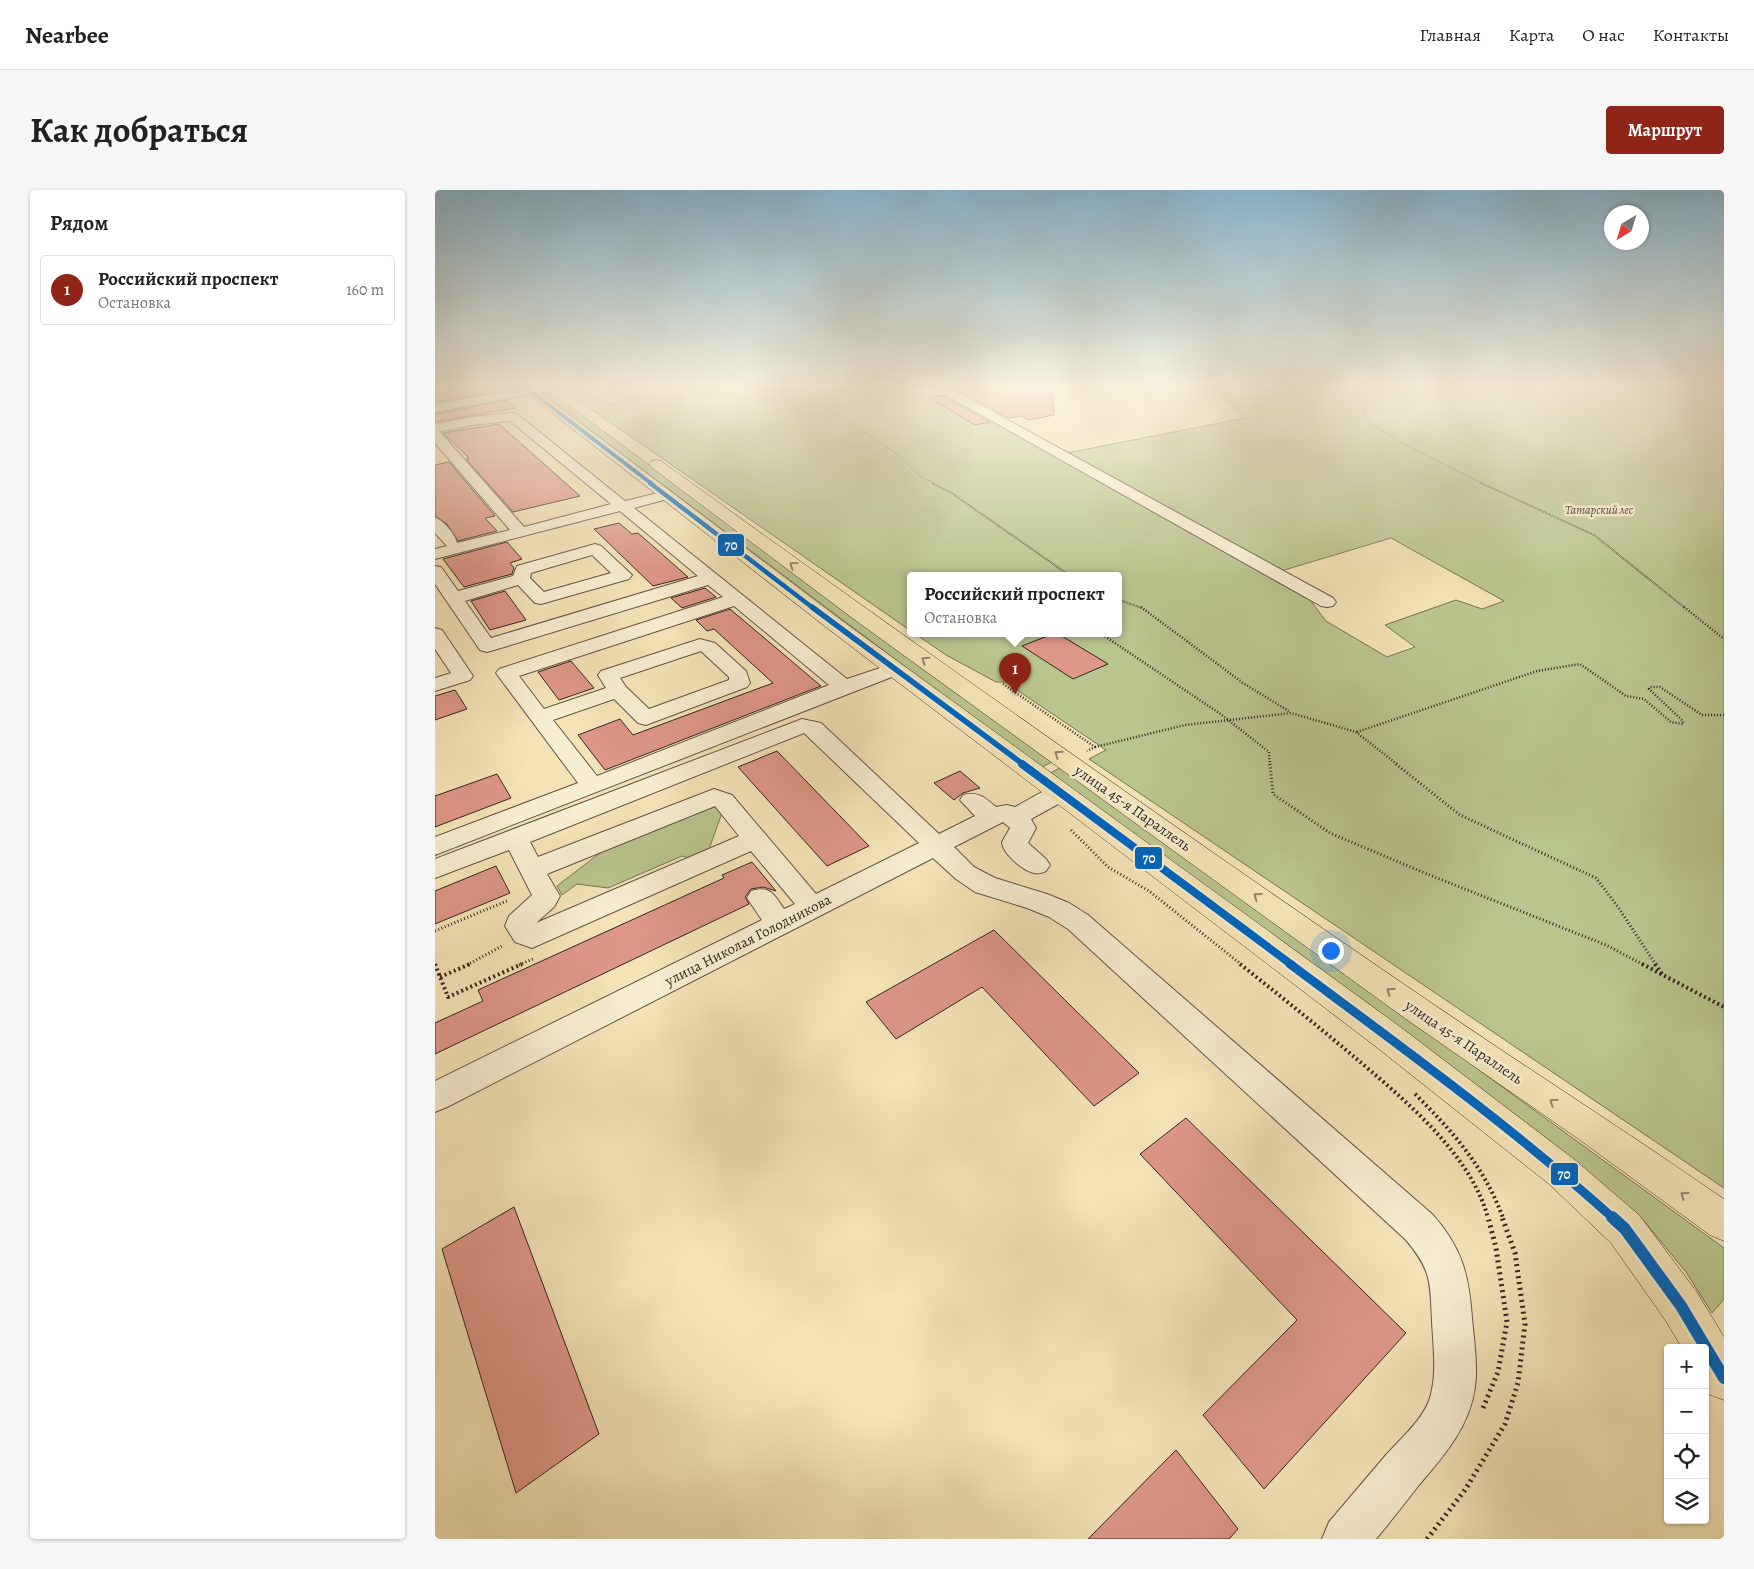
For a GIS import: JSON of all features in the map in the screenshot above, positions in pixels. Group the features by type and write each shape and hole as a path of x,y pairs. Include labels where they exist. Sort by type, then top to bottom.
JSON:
{"main road":[{"name":"улица 45-я Параллель","path":"607,449 895,669 1050,799 1387,1036 1562,1172 1625,1229 1681,1306 1724,1378"},
{"name":"улица 45-я Параллель","path":"637,449 862,616 1417,1010 1724,1222"}],"street":[{"path":"447,449 519,531"},
{"path":"552,449 844,687"},
{"path":"1052,449 1327,602"},
{"path":"435,566 629,511 666,495"},
{"path":"435,554 519,531 629,511"},
{"path":"595,549 623,574 541,599 521,579 523,570 595,549"},
{"path":"435,571 487,646 711,578"},
{"path":"454,598 521,579"},
{"path":"600,581 623,605"},
{"path":"593,786 506,673 737,599"},
{"path":"435,685 463,676 437,639"},
{"path":"700,645 708,647 739,675 739,683 646,718 618,691 608,675 700,645"},
{"path":"435,846 844,687 895,669"},
{"path":"540,717 618,691"},
{"path":"435,869 802,726 813,728 974,880 1037,901 1059,910 1078,922 1419,1228 1435,1245 1446,1265 1451,1289 1453,1392 1448,1410 1436,1430 1346,1539"},
{"path":"537,878 713,797 723,800 812,907"},
{"name":"улица Николая Голодникова","path":"435,1097 936,845 993,812 1050,799"},
{"path":"993,812 1023,825 1015,846 1037,865"},
{"path":"515,838 546,896 519,923 527,937 539,935 755,839"},
{"path":"761,898 780,924"}],"path":[{"path":"889,449 901,457 920,476 953,494 1065,572"},
{"path":"1413,449 1495,490 1594,535 1724,640"},
{"path":"1122,601 1141,608 1243,683 1291,713 1356,732 1459,815 1596,878 1618,907 1662,974"},
{"path":"1106,637 1229,720 1269,752 1273,794 1330,833 1605,945 1724,1006"},
{"path":"1356,732 1537,670 1581,664 1626,696 1644,699 1671,722 1683,724 1683,721 1649,689 1650,687 1659,687 1702,715 1724,715"},
{"path":"1095,747 1185,725 1291,713"},
{"path":"1050,799 1071,830 1108,867 1149,891 1309,1019 1405,1100 1432,1128 1463,1166 1485,1206 1497,1248 1507,1322 1498,1372 1479,1414"},
{"path":"435,931 537,878"},
{"path":"440,977 479,960 523,933"},
{"path":"1408,1088 1443,1122 1476,1162 1498,1205 1515,1253 1525,1324 1518,1383 1505,1424 1465,1490 1427,1539"}],"green space":[{"path":"615,449 628,449 1054,761 1040,768"},
{"name":"Татарский лес","path":"649,449 1045,449 1310,600 1326,621 1387,657 1415,647 1385,625 1456,600 1482,609 1504,601 1391,538 1281,571 1067,453 1088,449 1724,449 1724,1188 1089,759 1106,750 1005,682 996,682 946,655 920,637 1122,637 1122,572 907,572 907,628"},
{"path":"1062,767 1724,1248 1724,1299 1712,1313 1686,1272 1644,1221 1617,1198 1048,774"},
{"path":"713,803 722,813 708,852 693,859 682,856 608,888 577,884 562,895 557,886 609,846"}],"building":[{"path":"460,449 527,449 580,496 513,512 466,459 469,458"},
{"path":"449,462 495,516 485,518 497,531 458,541 447,524 435,516 435,465"},
{"path":"619,523 632,534 638,533 688,577 653,586 594,529"},
{"path":"507,542 522,559 510,563 514,568 512,574 464,587 443,559"},
{"path":"705,588 716,597 682,608 671,598"},
{"path":"505,591 526,620 490,630 471,601"},
{"path":"730,609 821,686 605,770 578,735 620,719 633,735 773,683 714,629 707,631 696,620"},
{"path":"1045,637 1064,637 1108,664 1073,679 1022,646"},
{"path":"571,661 594,688 559,700 538,672"},
{"path":"455,690 467,709 435,720 435,696"},
{"path":"777,751 869,846 827,866 738,767"},
{"path":"960,771 980,788 963,793 954,800 934,783"},
{"path":"497,774 511,798 435,827 435,796"},
{"path":"752,862 776,891 763,887 751,889 745,897 749,904 435,1054 435,1023 483,1001 478,990 724,878 722,875"},
{"path":"496,866 510,893 435,924 435,891"},
{"path":"994,930 1139,1073 1094,1106 982,987 896,1039 866,1002"},
{"path":"1186,1118 1406,1333 1264,1489 1203,1415 1297,1320 1140,1154"},
{"path":"514,1207 599,1434 516,1493 442,1249"},
{"path":"1176,1450 1238,1529 1229,1539 1088,1539"}],"transit line":[{"name":"70","path":"606,449 834,624 1387,1036 1562,1172 1625,1229 1681,1306 1724,1378"}],"place":[{"name":"Российский проспект","path":"1015,694"}]}
